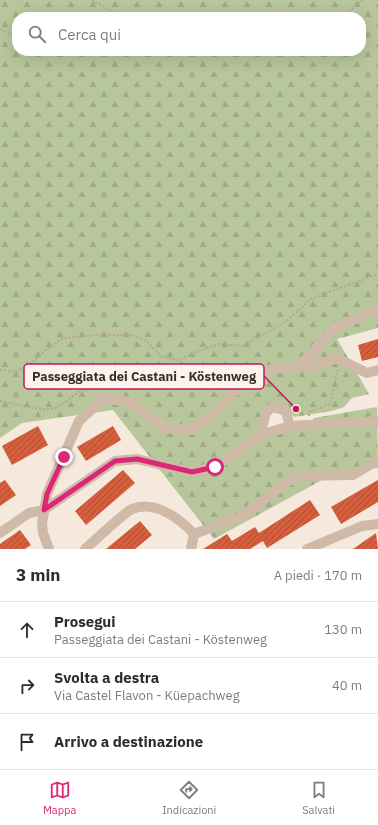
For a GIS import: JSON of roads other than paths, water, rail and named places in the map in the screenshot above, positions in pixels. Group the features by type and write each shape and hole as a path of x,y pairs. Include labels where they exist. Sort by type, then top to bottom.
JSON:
{"street":[{"path":"300,365 336,328 378,309"},
{"path":"49,549 43,533 44,510 47,494 79,420 104,398 130,402 165,428 192,430 216,412 251,373 300,365 309,368 337,358 367,372 378,370"},
{"path":"260,435 266,413 272,407 281,408 286,412 290,426"},
{"path":"0,533 29,513 44,510 115,461 137,459 192,472 215,467 260,435 290,426 378,421"},
{"path":"194,534 242,516 296,476 353,475 373,463 378,462"},
{"path":"85,549 131,510 146,506 180,519 194,534"},
{"path":"307,549 362,526 378,524"},
{"path":"191,549 194,534"}],"place":[{"name":"Passeggiata dei Castani - Köstenweg","path":"296,409"}]}
